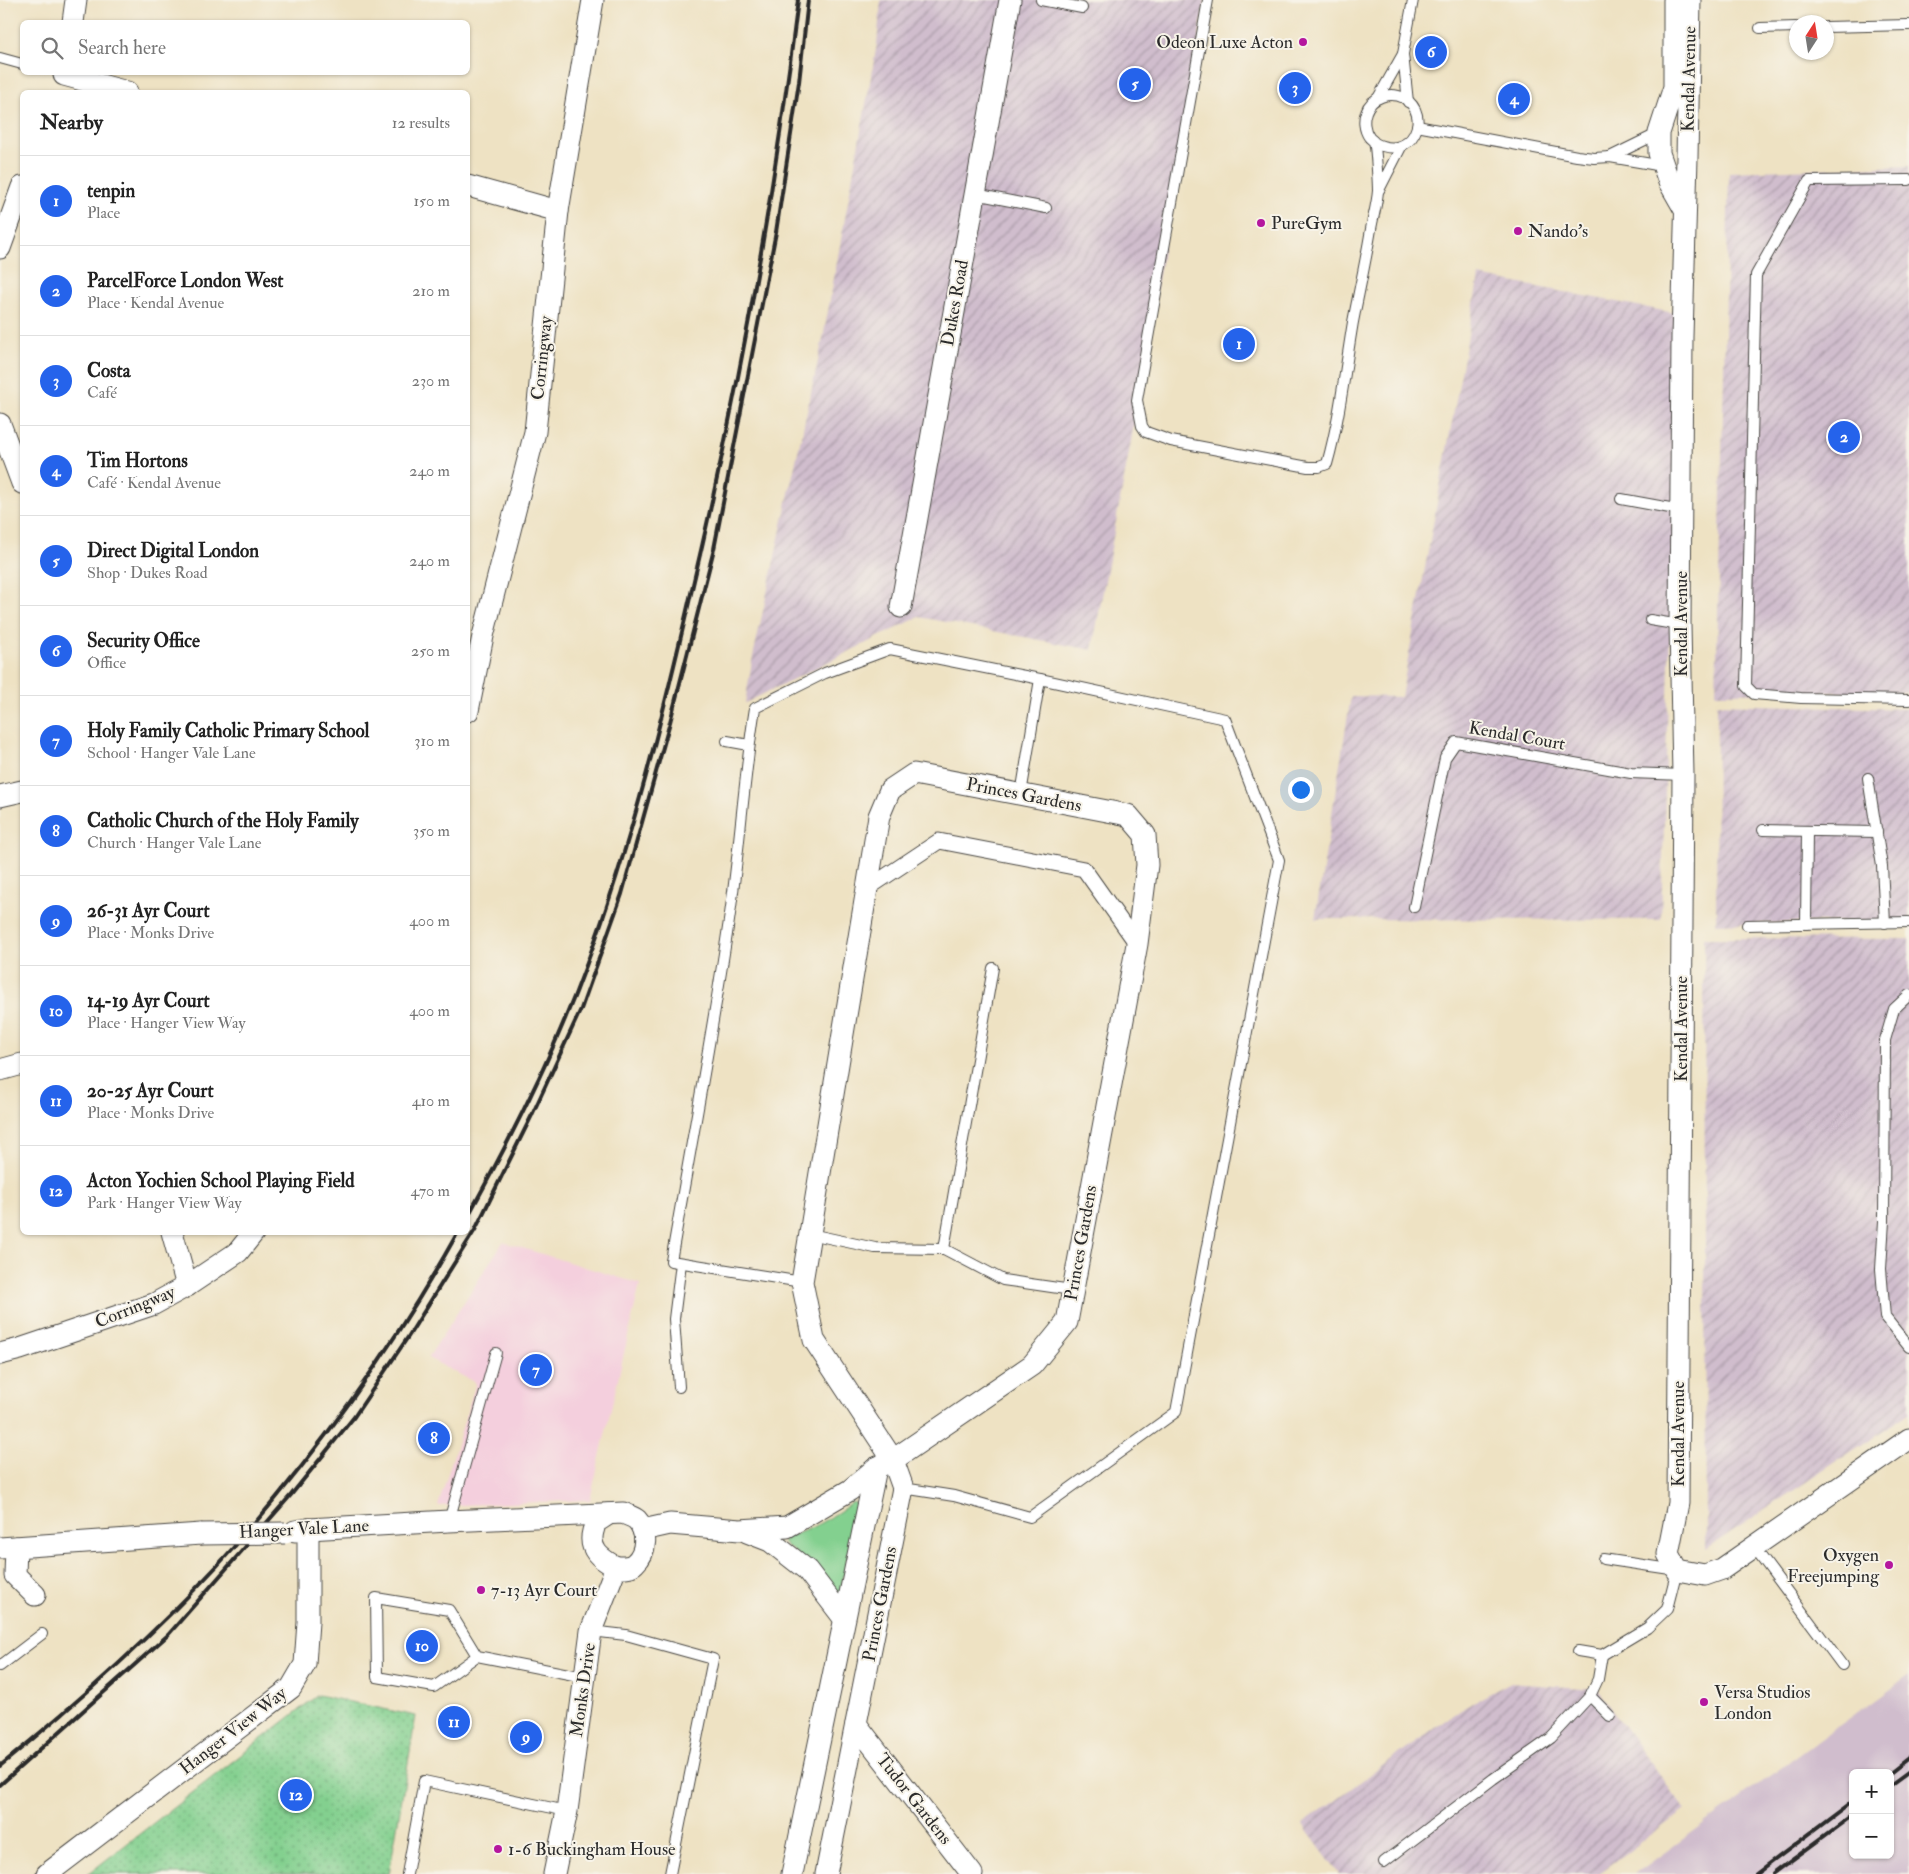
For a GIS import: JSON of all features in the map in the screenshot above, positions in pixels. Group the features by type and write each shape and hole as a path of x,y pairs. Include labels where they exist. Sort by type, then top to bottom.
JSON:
{"street":[{"path":"72,20 76,0"},
{"name":"Corringway","path":"470,690 475,637 534,432 558,210 593,0"},
{"name":"Dukes Road","path":"901,607 1010,0"},
{"name":"Kendal Avenue","path":"1674,0 1674,87 1659,133 1659,153 1669,182 1685,210"},
{"name":"Kendal Avenue","path":"1677,1570 1668,1554 1678,1503 1683,775 1680,625 1682,337 1690,0"},
{"path":"60,78 117,90"},
{"path":"1663,166 1679,163 1687,158"},
{"path":"470,187 558,210"},
{"path":"0,248 20,193"},
{"path":"0,424 20,478"},
{"name":"Princes Gardens","path":"740,1530 787,1527 850,1490 884,1464 1032,1365 1067,1322 1137,944 1147,865 1145,835 1128,815 914,774 890,790 879,816 802,1282 814,1340 884,1464 903,1488 826,1874"},
{"path":"0,796 20,791"},
{"path":"868,888 939,841 1084,869 1137,944"},
{"path":"0,1070 20,1065"},
{"path":"173,1235 187,1286"},
{"name":"Corringway","path":"0,1354 154,1304 187,1286 238,1252 252,1235"},
{"path":"1677,1570 1705,1575 1722,1569 1909,1439"},
{"name":"Princes Gardens","path":"792,1874 843,1617 884,1464"},
{"path":"623,1514 637,1520 645,1538 644,1549 635,1563 628,1567 616,1567 596,1553 591,1538 602,1518 623,1514"},
{"name":"Hanger Vale Lane","path":"8,1548 201,1534 285,1533 308,1529 449,1521 602,1518"},
{"path":"643,1530 670,1524 740,1530"},
{"name":"Hanger View Way","path":"47,1874 290,1688 305,1664 308,1622 308,1529"},
{"name":"Princes Gardens","path":"740,1530 770,1541 807,1570 843,1617"},
{"path":"8,1548 16,1575 35,1595"},
{"name":"Monks Drive","path":"554,1874 567,1811 591,1631 616,1567"},
{"path":"831,1682 863,1690"},
{"name":"Tudor Gardens","path":"856,1724 972,1874"}],"lane":[{"path":"1041,0 1082,8"},
{"path":"1208,0 1137,400 1142,426 1146,432 1171,441 1308,467 1319,467 1327,464 1378,191 1375,143"},
{"path":"1408,102 1403,54 1413,0"},
{"path":"1834,27 1909,25"},
{"path":"1760,28 1789,27"},
{"path":"1378,98 1403,54"},
{"path":"0,58 20,63"},
{"path":"1387,95 1396,96 1408,102 1415,110 1417,126 1409,142 1392,148 1383,147 1375,143 1365,128 1364,120 1366,111 1371,103 1378,98 1387,95"},
{"path":"1417,126 1577,156 1610,157 1663,166"},
{"path":"1610,157 1659,133"},
{"path":"1378,191 1401,146"},
{"path":"1909,180 1809,180 1756,276 1746,686 1754,694 1801,698 1909,700"},
{"path":"975,194 1046,208"},
{"path":"1621,499 1681,510"},
{"path":"1650,620 1680,625"},
{"path":"802,1282 671,1261 707,1059 730,912 755,708 825,674 890,649 1040,679 1225,720 1279,860 1176,1412 1030,1517 954,1496 903,1488"},
{"path":"1021,794 1040,679"},
{"path":"727,741 749,745"},
{"name":"Kendal Court","path":"1414,907 1445,758 1456,742 1631,773 1683,775"},
{"path":"1868,778 1882,866 1885,923"},
{"path":"1763,830 1877,832"},
{"path":"1806,924 1807,830"},
{"path":"1747,925 1909,922"},
{"path":"944,1249 993,968"},
{"path":"1909,995 1894,1009 1885,1040 1884,1221 1881,1269 1885,1317 1909,1346"},
{"path":"810,1234 875,1248 944,1249 1003,1280 1072,1290"},
{"path":"679,1386 674,1319 681,1263"},
{"path":"449,1521 496,1353"},
{"path":"1754,1547 1842,1664"},
{"path":"1578,1651 1602,1655 1647,1628 1667,1609 1677,1570 1603,1559"},
{"path":"477,1656 449,1610 376,1598 377,1677 434,1687 477,1656 584,1677"},
{"path":"591,1631 626,1635 713,1659 670,1874"},
{"path":"0,1666 42,1634"},
{"path":"1384,1862 1493,1779 1551,1738 1590,1696 1598,1679 1602,1655"},
{"path":"1590,1696 1610,1716"},
{"path":"407,1874 424,1781 567,1811"}],"shaded area":[{"path":"881,0 1205,0 1130,447 1092,650 919,617 745,703 752,661 823,338 877,44"},
{"path":"1909,166 1909,692 1716,693 1729,172"},
{"path":"1479,276 1680,314 1661,920 1315,919 1351,696 1401,697"},
{"path":"1717,704 1909,709 1909,920 1716,924"},
{"path":"1704,938 1909,939 1909,1413 1706,1549"},
{"path":"503,1242 640,1284 590,1500 438,1506 476,1383 428,1358"},
{"path":"1909,1675 1909,1874 1635,1874"},
{"path":"1509,1683 1597,1689 1685,1810 1598,1874 1339,1874 1302,1824 1461,1709"}],"green space":[{"path":"853,1502 858,1505 840,1594 821,1573 783,1543 784,1538 820,1523"},
{"path":"318,1695 416,1716 389,1874 88,1874"}],"railway":[{"path":"470,1212 532,1092 575,996 618,871 646,777 670,683 725,443 766,222 798,0"},
{"path":"0,1785 168,1635 291,1495 354,1417 408,1337 475,1230 532,1115 581,1009 622,894 670,722 714,549 776,232 799,82 808,0"},
{"path":"0,1766 57,1719 139,1645 192,1593 251,1528 316,1448 377,1364 456,1235"},
{"path":"1894,1770 1909,1758"},
{"path":"1894,1783 1909,1772"},
{"path":"1756,1874 1849,1804"},
{"path":"1773,1874 1849,1818"}],"place":[{"name":"Odeon Luxe Acton","path":"1303,42"},
{"name":"Security Office","path":"1431,52"},
{"name":"Direct Digital London","path":"1135,84"},
{"name":"Costa","path":"1295,88"},
{"name":"Tim Hortons","path":"1514,99"},
{"name":"PureGym","path":"1261,223"},
{"name":"Nando's","path":"1518,231"},
{"name":"tenpin","path":"1239,344"},
{"name":"ParcelForce London West","path":"1844,437"},
{"name":"Holy Family Catholic Primary School","path":"536,1370"},
{"name":"Catholic Church of the Holy Family","path":"434,1438"},
{"name":"Oxygen Freejumping","path":"1889,1565"},
{"name":"7-13 Ayr Court","path":"481,1590"},
{"name":"14-19 Ayr Court","path":"422,1646"},
{"name":"Versa Studios London","path":"1704,1702"},
{"name":"20-25 Ayr Court","path":"454,1722"},
{"name":"26-31 Ayr Court","path":"526,1737"},
{"name":"Acton Yochien School Playing Field","path":"296,1795"},
{"name":"1-6 Buckingham House","path":"498,1849"}]}
